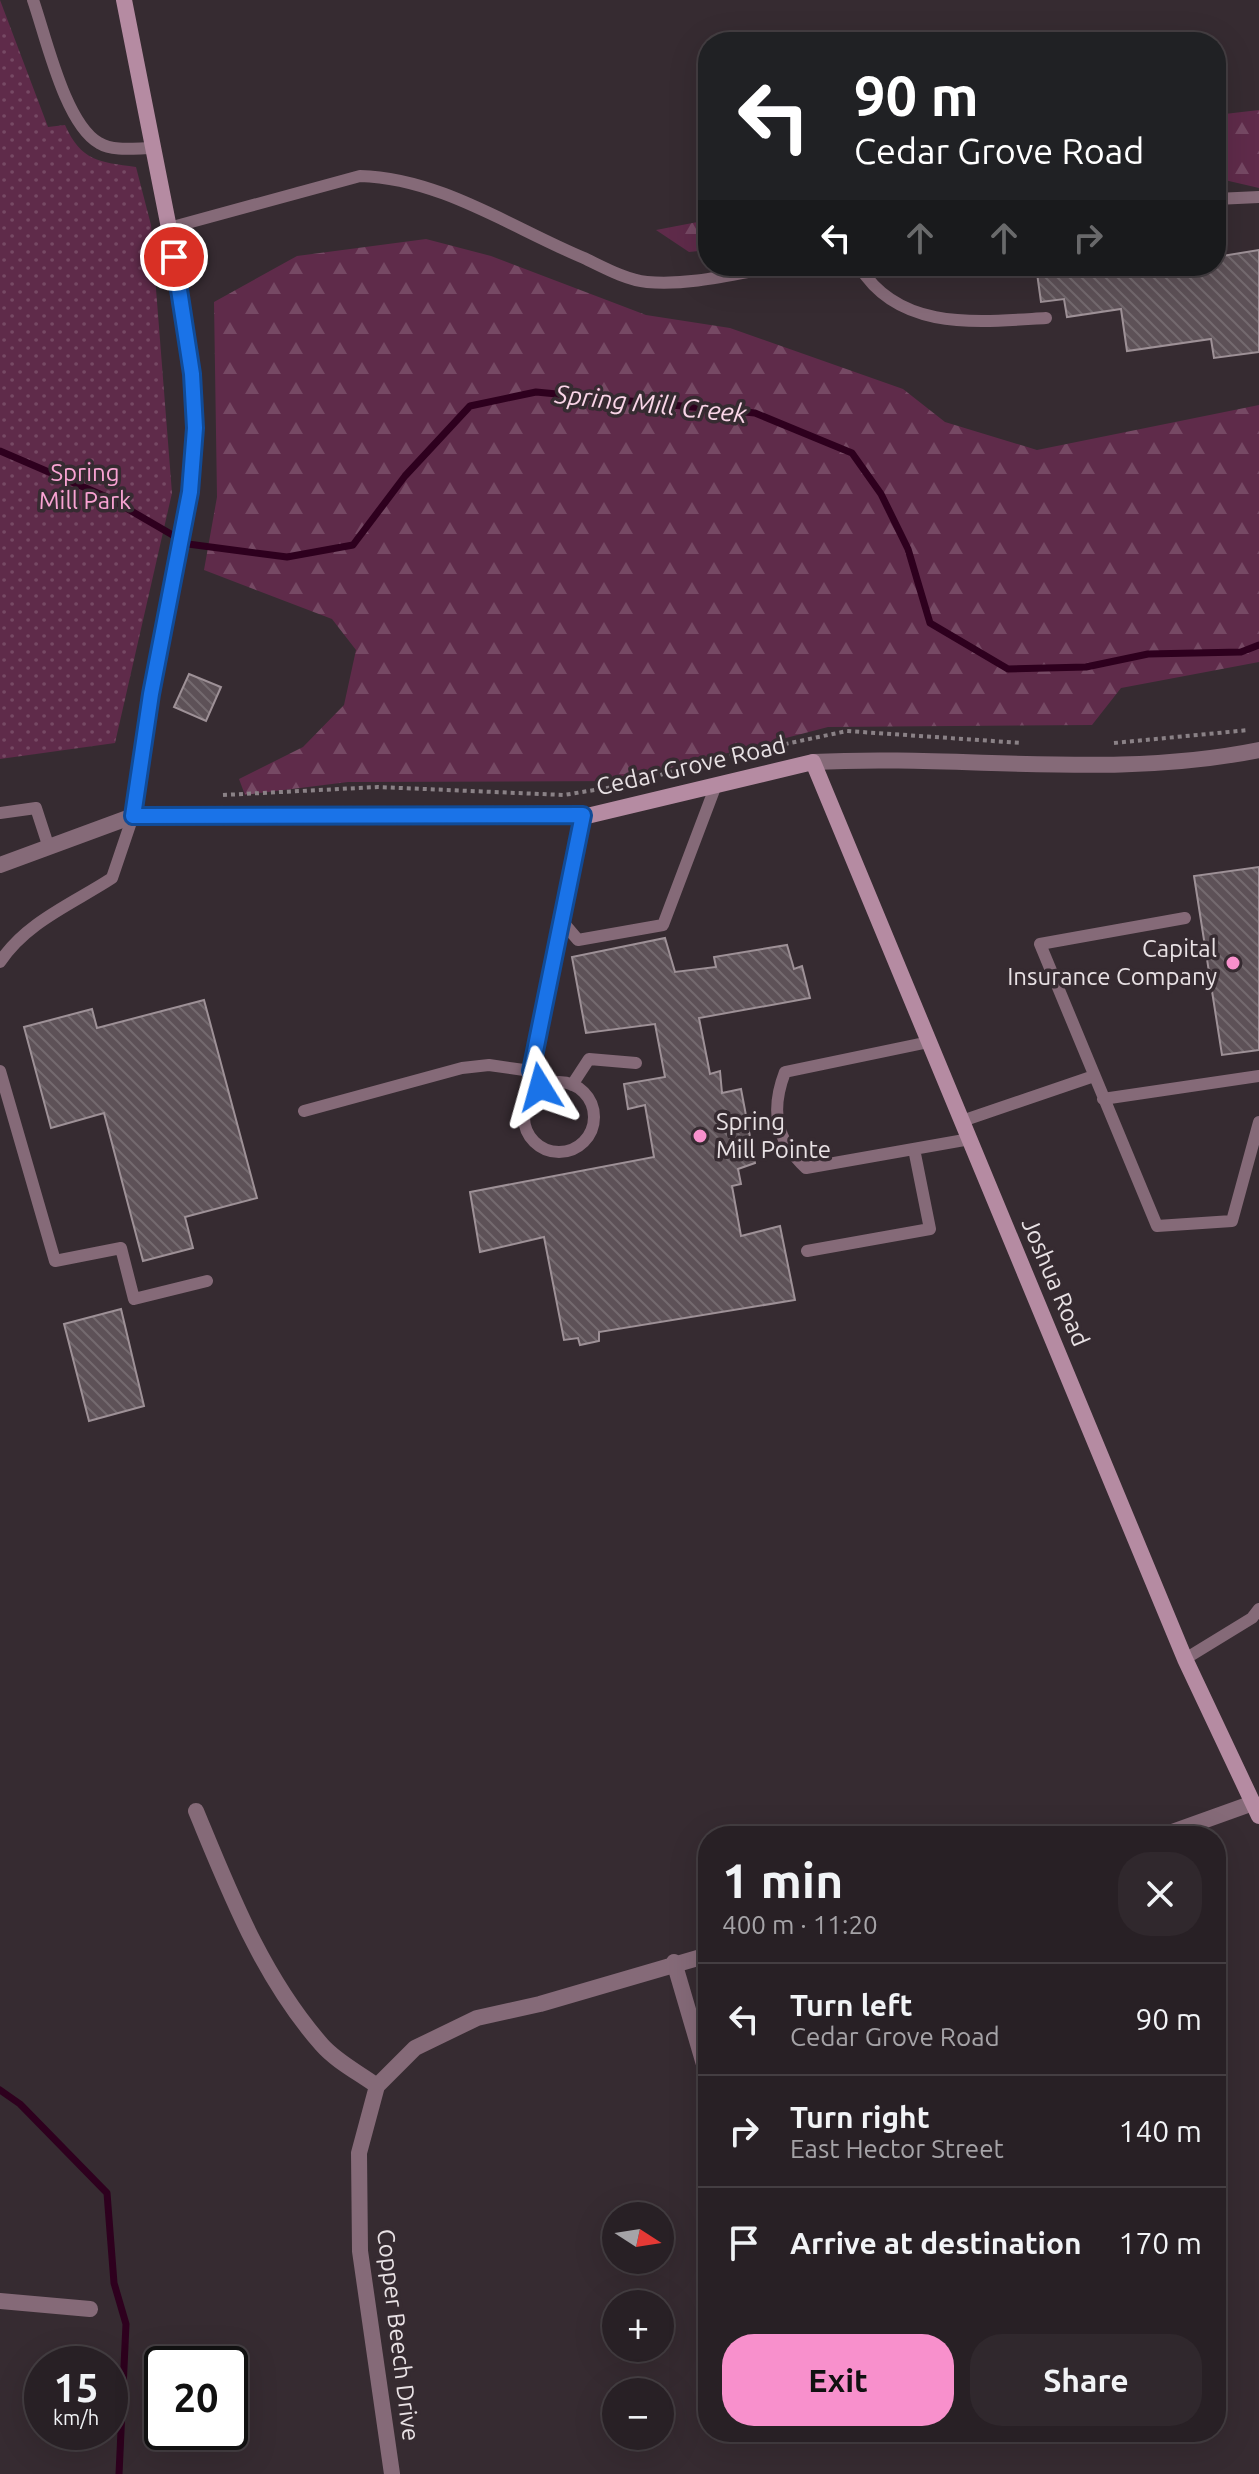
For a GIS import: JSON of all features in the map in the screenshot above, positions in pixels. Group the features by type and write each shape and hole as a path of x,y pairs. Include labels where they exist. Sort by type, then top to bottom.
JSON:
{"main road":[{"path":"124,0 169,228 192,374 195,428 190,492 175,583 151,694 133,816"},
{"name":"Cedar Grove Road","path":"133,816 583,815 813,762"},
{"name":"Joshua Road","path":"813,762 1185,1659 1257,1807"}],"street":[{"name":"Cedar Grove Road","path":"813,762 883,759 1096,768 1162,765 1259,750"},
{"path":"0,865 133,816"},
{"path":"1194,1826 1257,1807"},
{"path":"196,1811 245,1930 286,1996 324,2047 377,2086"},
{"name":"Copper Beech Drive","path":"392,2474 360,2251 359,2153 377,2086 415,2048 477,2018 540,2004 698,1957"},
{"path":"674,1962 698,2044"},
{"path":"0,2301 90,2309"}],"lane":[{"path":"33,0 81,129 100,144 115,149 153,148"},
{"path":"169,228 360,176 388,177 455,199 571,253 645,282 714,276"},
{"path":"1226,199 1259,197"},
{"path":"865,276 873,289 913,313 984,321 1046,318"},
{"path":"561,920 578,940 663,925 716,785"},
{"path":"0,813 36,808 49,848"},
{"path":"540,1087 531,1071 583,815"},
{"path":"0,962 9,948 37,923 112,878 133,816"},
{"path":"1185,918 1040,944 1157,1226 1232,1221 1259,1122"},
{"path":"929,1042 785,1072 777,1092 775,1114 780,1135 790,1154 806,1168 970,1139"},
{"path":"572,1085 589,1059 636,1063"},
{"path":"304,1111 462,1068 489,1065 531,1071"},
{"path":"0,1071 55,1261 121,1248 134,1299 207,1281"},
{"path":"962,1121 1094,1076"},
{"path":"1103,1099 1259,1076"},
{"path":"550,1083 572,1085 589,1099 593,1120 585,1140 566,1151 545,1150 528,1135 524,1125 526,1103 540,1087 550,1083"},
{"path":"807,1251 930,1229 914,1149"},
{"path":"1185,1659 1252,1618 1259,1609"}],"green space":[{"name":"Spring Mill Park","path":"0,0 48,127 65,125 78,146 93,158 136,167 151,225 172,493 115,743 0,759"},
{"path":"1259,110 1259,188 1226,180 1226,114"},
{"path":"698,222 698,251 689,252 656,230"},
{"path":"426,239 491,256 646,315 730,328 903,389 945,422 1037,450 1259,405 1259,662 1121,688 1092,725 828,727 620,781 348,782 245,795 239,779 303,747 344,705 356,650 332,619 204,570 217,497 214,302 297,256"}],"building":[{"path":"1259,250 1259,352 1214,358 1211,339 1127,351 1121,309 1067,317 1064,299 1041,302 1037,276 1226,276 1226,255"},
{"path":"189,674 221,687 206,721 174,707"},
{"name":"Capital Insurance Company","path":"1259,867 1259,1050 1222,1055 1194,876"},
{"name":"Spring Mill Pointe","path":"665,938 675,972 716,967 714,957 787,945 794,969 802,966 810,998 699,1018 710,1074 720,1071 722,1093 741,1089 755,1163 738,1169 741,1184 732,1186 741,1236 780,1226 795,1300 599,1332 599,1341 580,1345 578,1338 564,1340 544,1237 480,1252 470,1192 654,1157 645,1105 628,1109 624,1084 665,1077 655,1024 586,1033 572,957"},
{"path":"204,1000 257,1198 185,1217 193,1248 143,1261 104,1113 51,1128 24,1027 92,1009 97,1028"},
{"path":"121,1309 144,1406 89,1421 64,1324"}],"waterway":[{"name":"Spring Mill Creek","path":"0,451 109,498 188,544 287,557 353,545 405,476 470,406 536,392 755,413 852,453 881,494 908,549 930,623 1008,669 1086,667 1148,654 1241,652 1259,645"},
{"path":"0,2090 20,2104 107,2193 114,2283 126,2324 119,2474"}],"place":[{"name":"Capital Insurance Company","path":"1233,963"},
{"name":"Spring Mill Pointe","path":"700,1136"}],"route":[{"path":"174,257 192,374 195,428 190,492 175,583 151,694 133,816 583,815 531,1071 540,1087"}]}
